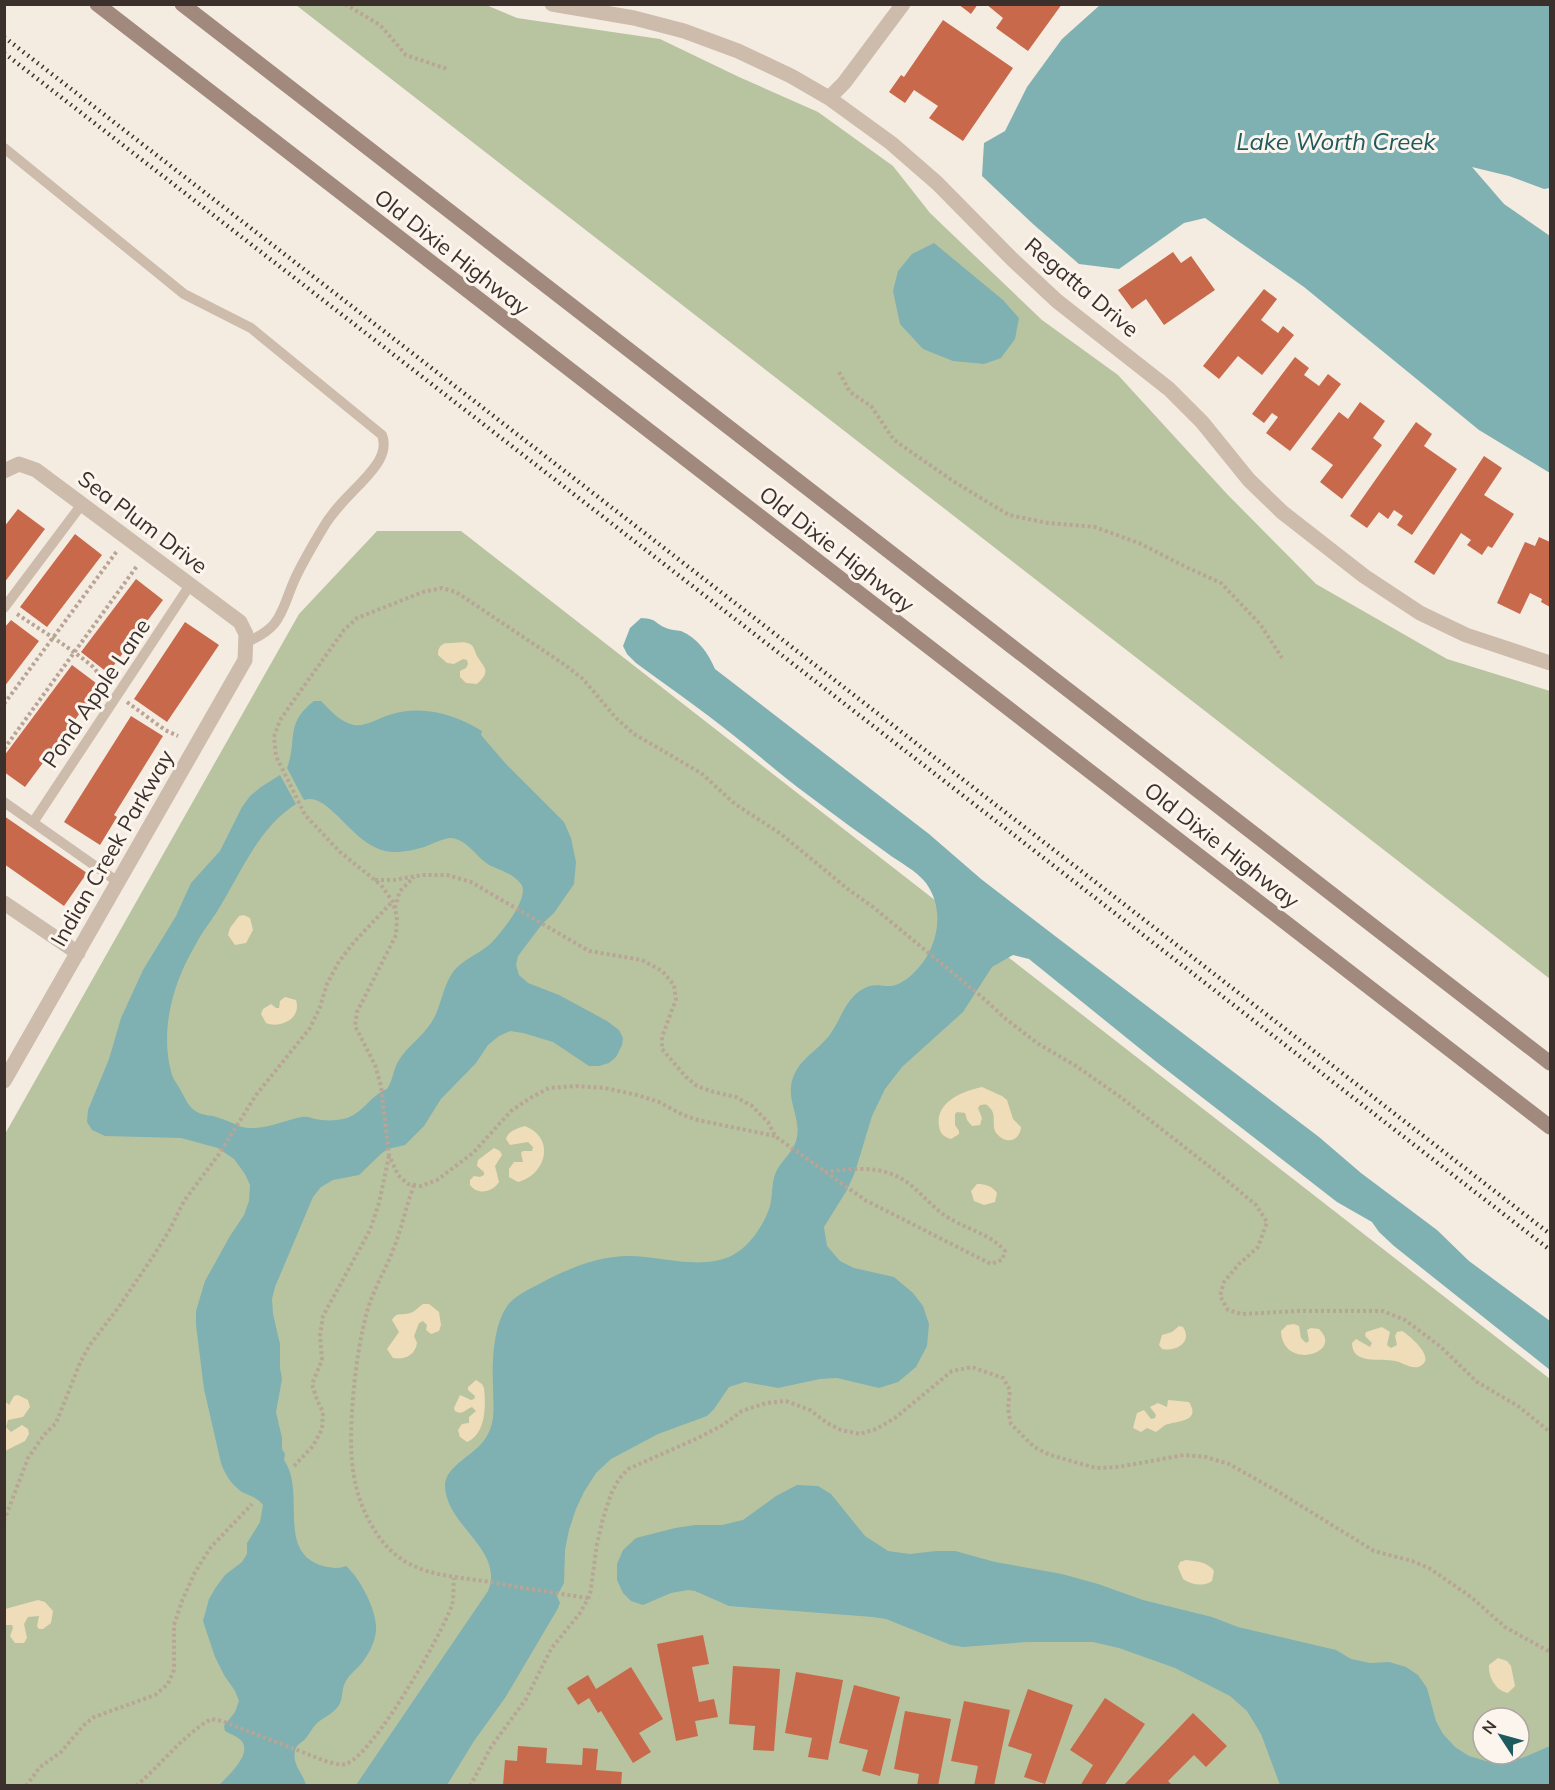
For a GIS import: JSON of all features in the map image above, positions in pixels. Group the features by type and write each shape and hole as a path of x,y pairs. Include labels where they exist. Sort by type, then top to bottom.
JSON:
{"main road":[{"name":"Old Dixie Highway","path":"97,4 1551,1127"},
{"name":"Old Dixie Highway","path":"182,4 1551,1063"}],"street":[{"name":"Regatta Drive","path":"552,4 603,9 684,31 738,51 791,76 830,98 891,143 936,183 1057,301 1169,389 1202,422 1249,480 1300,526 1364,576 1420,613 1466,635 1551,663"},
{"path":"830,98 844,83 903,4"},
{"name":"Sea Plum Drive","path":"4,471 19,464 36,470 240,622 246,638"},
{"name":"Indian Creek Parkway","path":"4,1081 245,660 246,638"},
{"path":"4,903 78,953"}],"lane":[{"path":"4,148 184,294 251,328 382,435 385,442 383,453 374,470 324,525 294,580 279,616 265,634 246,638"},
{"path":"8,609 82,504"},
{"name":"Pond Apple Lane","path":"34,821 190,585"},
{"path":"4,802 118,882"}],"path":[{"path":"345,4 380,25 406,55 447,69"},
{"path":"840,372 850,392 871,406 894,440 953,481 1009,515 1048,523 1095,527 1139,543 1221,583 1260,624 1282,658"},
{"path":"4,704 117,551"},
{"path":"4,749 137,566"},
{"path":"824,1172 860,1168 879,1169 896,1174 944,1215 996,1240 1005,1251 1002,1260 991,1264 891,1214 852,1191 824,1172 775,1136 698,1120 659,1102 605,1088 576,1086 549,1088 512,1111 473,1153 438,1179 422,1186 408,1184 398,1175 389,1155 381,1086 375,1065 355,1026 357,1012 396,935 395,908 381,885 340,852 306,815 276,756 274,737 280,720 344,630 357,618 423,592 442,588 456,592 565,665 583,679 616,718 634,734 701,773 735,804 780,834 982,997 1006,1019 1038,1043 1119,1096 1256,1205 1267,1222 1258,1247 1224,1282 1220,1296 1228,1310 1242,1314 1298,1311 1383,1311 1405,1320 1441,1347 1477,1382 1518,1406 1551,1432"},
{"path":"8,609 74,652 113,688"},
{"path":"126,702 165,730 178,736"},
{"path":"374,880 447,875 471,882 589,951 642,960 662,971 674,985 676,999 662,1037 662,1049 686,1077 697,1086 736,1097 752,1106 768,1122 775,1136"},
{"path":"395,908 400,891 415,876"},
{"path":"4,1521 28,1458 44,1435 56,1424 89,1346 118,1308 169,1231 184,1201 219,1154 256,1095 310,1028 338,963 354,942 393,902"},
{"path":"294,1466 313,1446 322,1428 323,1412 316,1400 312,1384 322,1360 320,1336 323,1316 370,1230 379,1203 389,1155"},
{"path":"414,1185 393,1250 367,1313 361,1343 353,1409 353,1470 359,1496 382,1541 404,1561 445,1577 483,1581 588,1599"},
{"path":"470,1785 491,1747 526,1699 551,1649 580,1613 588,1599 597,1544 608,1502 619,1479 628,1469 698,1438 723,1425 742,1410 766,1402 786,1401 810,1410 841,1430 860,1434 876,1429 895,1418 952,1371 972,1367 1003,1378 1010,1390 1008,1409 1011,1424 1034,1447 1050,1455 1096,1468 1118,1467 1184,1455 1206,1457 1229,1464 1374,1551 1429,1568 1471,1597 1504,1627 1551,1652"},
{"path":"26,1785 40,1767 61,1752 94,1717 155,1695 168,1684 174,1670 174,1625 195,1572 212,1548 252,1504"},
{"path":"136,1785 152,1773 196,1728 211,1719 222,1721 328,1762 344,1765 356,1759 416,1676 443,1627 453,1602 454,1578"}],"green space":[{"path":"296,5 486,5 517,18 660,39 818,112 893,166 930,213 1042,320 1118,375 1227,494 1316,584 1447,659 1550,691 1550,979"},
{"path":"377,531 461,531 1550,1379 1550,1785 5,1785 5,1134 299,614"}],"sand":[{"path":"465,642 472,646 485,670 484,676 477,684 466,683 460,677 460,671 468,664 467,660 463,659 454,664 447,663 438,655 440,647 446,643"},
{"path":"244,915 250,918 253,930 246,943 235,945 228,935 230,928 239,916"},
{"path":"285,997 296,1000 296,1012 293,1017 284,1023 266,1023 261,1014 263,1009 271,1004 279,1008 280,1001"},
{"path":"982,1087 1007,1100 1013,1119 1021,1127 1018,1136 1012,1140 1004,1140 995,1131 992,1110 985,1104 978,1108 982,1118 980,1125 972,1126 965,1113 957,1112 955,1125 959,1134 951,1139 944,1136 940,1129 941,1110 959,1095"},
{"path":"525,1126 541,1139 544,1156 535,1172 518,1182 509,1177 509,1169 514,1162 523,1162 521,1153 532,1151 533,1147 528,1142 510,1145 506,1139 511,1132"},
{"path":"494,1148 502,1155 495,1166 499,1182 492,1189 476,1190 470,1185 470,1180 474,1176 484,1175 484,1172 477,1166 478,1160"},
{"path":"977,1184 989,1186 997,1193 995,1202 984,1205 974,1201 971,1191"},
{"path":"423,1304 429,1304 439,1312 441,1325 439,1331 431,1334 426,1330 427,1325 423,1321 419,1323 414,1336 417,1343 414,1351 405,1358 393,1358 387,1349 399,1332 392,1320 398,1315 412,1312"},
{"path":"1287,1325 1299,1326 1301,1338 1306,1343 1309,1341 1307,1330 1319,1329 1325,1338 1324,1345 1319,1351 1300,1355 1291,1351 1284,1343 1281,1331"},
{"path":"1179,1326 1183,1327 1186,1332 1182,1345 1173,1349 1162,1349 1159,1345 1162,1335 1172,1332"},
{"path":"1382,1327 1390,1332 1387,1345 1391,1348 1397,1345 1395,1336 1397,1332 1402,1331 1411,1338 1424,1354 1424,1364 1412,1367 1395,1361 1368,1359 1357,1355 1352,1343 1356,1339 1370,1347 1372,1343 1365,1336 1366,1332"},
{"path":"476,1380 484,1388 483,1418 478,1433 467,1442 460,1437 458,1430 462,1424 469,1423 469,1417 476,1411 472,1407 460,1413 454,1408 460,1395 474,1399 475,1396 468,1390 468,1387"},
{"path":"18,1395 28,1400 30,1407 23,1417 8,1420 6,1427 11,1432 22,1425 28,1429 29,1434 25,1441 5,1451 5,1401 9,1405 14,1396"},
{"path":"1168,1400 1189,1402 1192,1408 1191,1417 1166,1425 1156,1432 1147,1428 1141,1432 1133,1428 1137,1413 1144,1410 1151,1419 1155,1418 1156,1415 1150,1407 1158,1403 1167,1407"},
{"path":"1186,1560 1201,1562 1211,1568 1214,1571 1212,1581 1197,1584 1183,1579 1178,1567 1180,1562"},
{"path":"38,1600 45,1602 53,1611 51,1623 39,1629 37,1626 39,1616 28,1617 24,1624 27,1638 24,1643 15,1643 10,1636 12,1625 5,1625 5,1609"},
{"path":"1498,1658 1507,1661 1511,1666 1515,1686 1508,1693 1496,1686 1490,1674 1489,1665"}],"water":[{"name":"Lake Worth Creek","path":"1100,5 1550,5 1550,188 1544,189 1509,176 1472,167 1504,204 1550,236 1550,473 1479,430 1304,287 1205,218 1184,223 1119,269 1079,264 982,176 984,143 1005,131 1027,87 1062,39"},
{"path":"934,243 1003,300 1019,318 1015,339 1001,358 984,364 953,361 923,349 900,324 893,291 898,271 912,254"},
{"path":"641,618 653,620 666,628 681,631 692,638 706,652 715,669 929,834 981,879 1319,1137 1361,1173 1437,1230 1469,1261 1550,1321 1550,1370 1394,1246 1372,1222 1337,1202 1159,1064 1029,959 1013,955 992,967 963,1012 902,1067 885,1089 872,1116 855,1172 847,1190 824,1227 827,1246 840,1261 854,1268 894,1277 913,1293 923,1306 929,1324 927,1346 916,1367 898,1382 879,1388 837,1378 820,1379 778,1388 745,1382 729,1387 707,1416 658,1434 611,1459 596,1473 576,1509 565,1550 564,1583 557,1596 560,1603 557,1610 505,1698 474,1741 447,1785 356,1785 488,1591 491,1576 489,1563 455,1514 448,1500 445,1486 450,1472 477,1448 491,1428 494,1344 499,1323 508,1305 519,1295 553,1277 595,1261 629,1256 681,1262 708,1262 733,1255 745,1246 756,1234 764,1220 770,1206 776,1172 796,1142 798,1129 791,1083 797,1069 827,1039 848,1003 857,993 870,986 890,986 901,983 924,961 935,938 937,910 935,901 926,883 918,875 800,789 721,725 627,654 623,646 630,628"},
{"path":"314,701 321,701 340,718 354,725 367,724 389,715 413,710 449,716 482,731 481,735 506,764 564,822 571,838 576,862 574,884 554,913 543,923 518,956 516,965 519,975 528,983 559,995 607,1021 619,1030 623,1038 616,1057 609,1063 589,1066 553,1042 510,1031 499,1036 488,1045 476,1063 441,1099 424,1126 405,1145 388,1149 359,1175 333,1180 321,1187 313,1197 272,1299 280,1344 282,1379 276,1412 282,1449 285,1454 284,1460 290,1473 293,1489 294,1520 300,1548 308,1559 323,1566 341,1568 346,1566 351,1571 371,1605 376,1623 375,1635 366,1657 346,1681 338,1707 317,1723 296,1749 294,1756 296,1765 306,1785 219,1785 239,1763 244,1749 243,1743 238,1738 225,1731 224,1726 235,1712 239,1701 215,1657 203,1621 209,1599 216,1587 225,1575 242,1562 247,1554 247,1543 260,1522 263,1505 256,1498 235,1486 221,1463 204,1389 196,1311 205,1281 244,1215 249,1201 250,1185 234,1159 218,1148 181,1138 105,1136 92,1130 87,1122 88,1110 109,1059 121,1018 143,970 176,916 191,883 220,851 250,796 280,775 296,804 271,825 251,852 188,959 170,1007 167,1041 172,1075 189,1105 200,1113 253,1128 304,1117 339,1120 358,1112 376,1095 387,1089 399,1060 433,1021 453,972 500,934 518,907 523,890 515,878 486,863 462,841 450,838 405,851 393,852 379,849 366,842 323,804 314,799 304,800 287,768 295,725 305,709"},
{"path":"797,1485 818,1486 831,1494 865,1536 888,1551 910,1554 955,1551 995,1562 1062,1574 1143,1600 1212,1617 1238,1627 1336,1650 1351,1659 1370,1663 1389,1662 1406,1667 1418,1675 1427,1688 1436,1721 1443,1734 1455,1747 1471,1757 1471,1766 1531,1766 1531,1754 1550,1746 1550,1785 1280,1785 1261,1734 1247,1711 1230,1696 1175,1668 1119,1648 1093,1642 1027,1642 963,1647 951,1645 886,1619 729,1606 688,1590 671,1593 643,1605 631,1601 623,1593 617,1580 617,1564 623,1550 636,1538 675,1528 722,1525 743,1520 776,1496"}],"building":[{"path":"958,4 978,4 971,14"},
{"path":"986,4 1062,4 1028,51 996,28 1003,18"},
{"path":"943,20 1013,68 963,141 929,118 938,106 914,90 905,103 889,92 901,75 904,77"},
{"path":"1173,252 1181,263 1191,256 1215,290 1164,325 1146,299 1132,309 1118,290"},
{"path":"1264,289 1277,299 1261,320 1278,333 1283,326 1294,335 1262,375 1238,356 1219,379 1203,366"},
{"path":"1295,357 1309,368 1304,375 1319,386 1328,374 1341,384 1290,451 1266,433 1278,417 1272,413 1264,423 1252,414"},
{"path":"1360,402 1385,421 1373,438 1382,445 1342,499 1320,482 1333,465 1311,449 1339,412 1348,419"},
{"path":"1416,422 1432,434 1424,446 1457,469 1412,535 1397,525 1403,516 1394,510 1388,519 1379,512 1367,528 1350,516"},
{"path":"1484,456 1502,468 1484,495 1514,514 1492,548 1488,546 1482,555 1467,545 1471,540 1461,533 1434,575 1414,562"},
{"path":"18,509 45,529 4,583 4,527"},
{"path":"75,534 102,555 47,627 20,607"},
{"path":"1539,537 1550,542 1550,607 1541,602 1542,599 1530,593 1520,614 1497,603 1525,542 1535,546"},
{"path":"136,579 163,600 108,673 81,652"},
{"path":"11,620 39,641 4,687 4,628"},
{"path":"185,622 219,645 167,722 134,699"},
{"path":"72,665 100,686 25,787 4,772 4,756"},
{"path":"131,716 163,736 114,815 117,817 100,845 64,822"},
{"path":"4,816 87,873 64,906 4,864"},
{"path":"703,1635 709,1664 692,1667 699,1702 714,1699 718,1717 695,1721 698,1736 676,1741 657,1644"},
{"path":"733,1666 780,1669 774,1751 753,1750 755,1726 729,1724"},
{"path":"631,1667 663,1719 639,1733 651,1752 633,1763 601,1711 598,1713 589,1698 578,1705 567,1688 588,1675 596,1689"},
{"path":"796,1672 843,1680 828,1760 808,1757 812,1738 785,1733"},
{"path":"854,1685 900,1697 880,1776 862,1771 868,1750 839,1743"},
{"path":"1028,1689 1073,1705 1045,1784 1024,1777 1032,1754 1008,1746"},
{"path":"1105,1698 1145,1724 1104,1786 1080,1786 1093,1765 1070,1750"},
{"path":"964,1701 1010,1710 994,1786 974,1786 978,1766 951,1761"},
{"path":"905,1711 951,1719 938,1786 917,1786 919,1774 894,1769"},
{"path":"1193,1713 1227,1746 1206,1767 1194,1755 1168,1781 1173,1786 1123,1786"},
{"path":"518,1746 547,1748 546,1763 582,1765 583,1748 598,1749 596,1770 622,1772 621,1786 503,1786 505,1760 517,1761"}],"railway":[{"path":"4,37 1550,1234"},
{"path":"4,53 1550,1250"}]}
